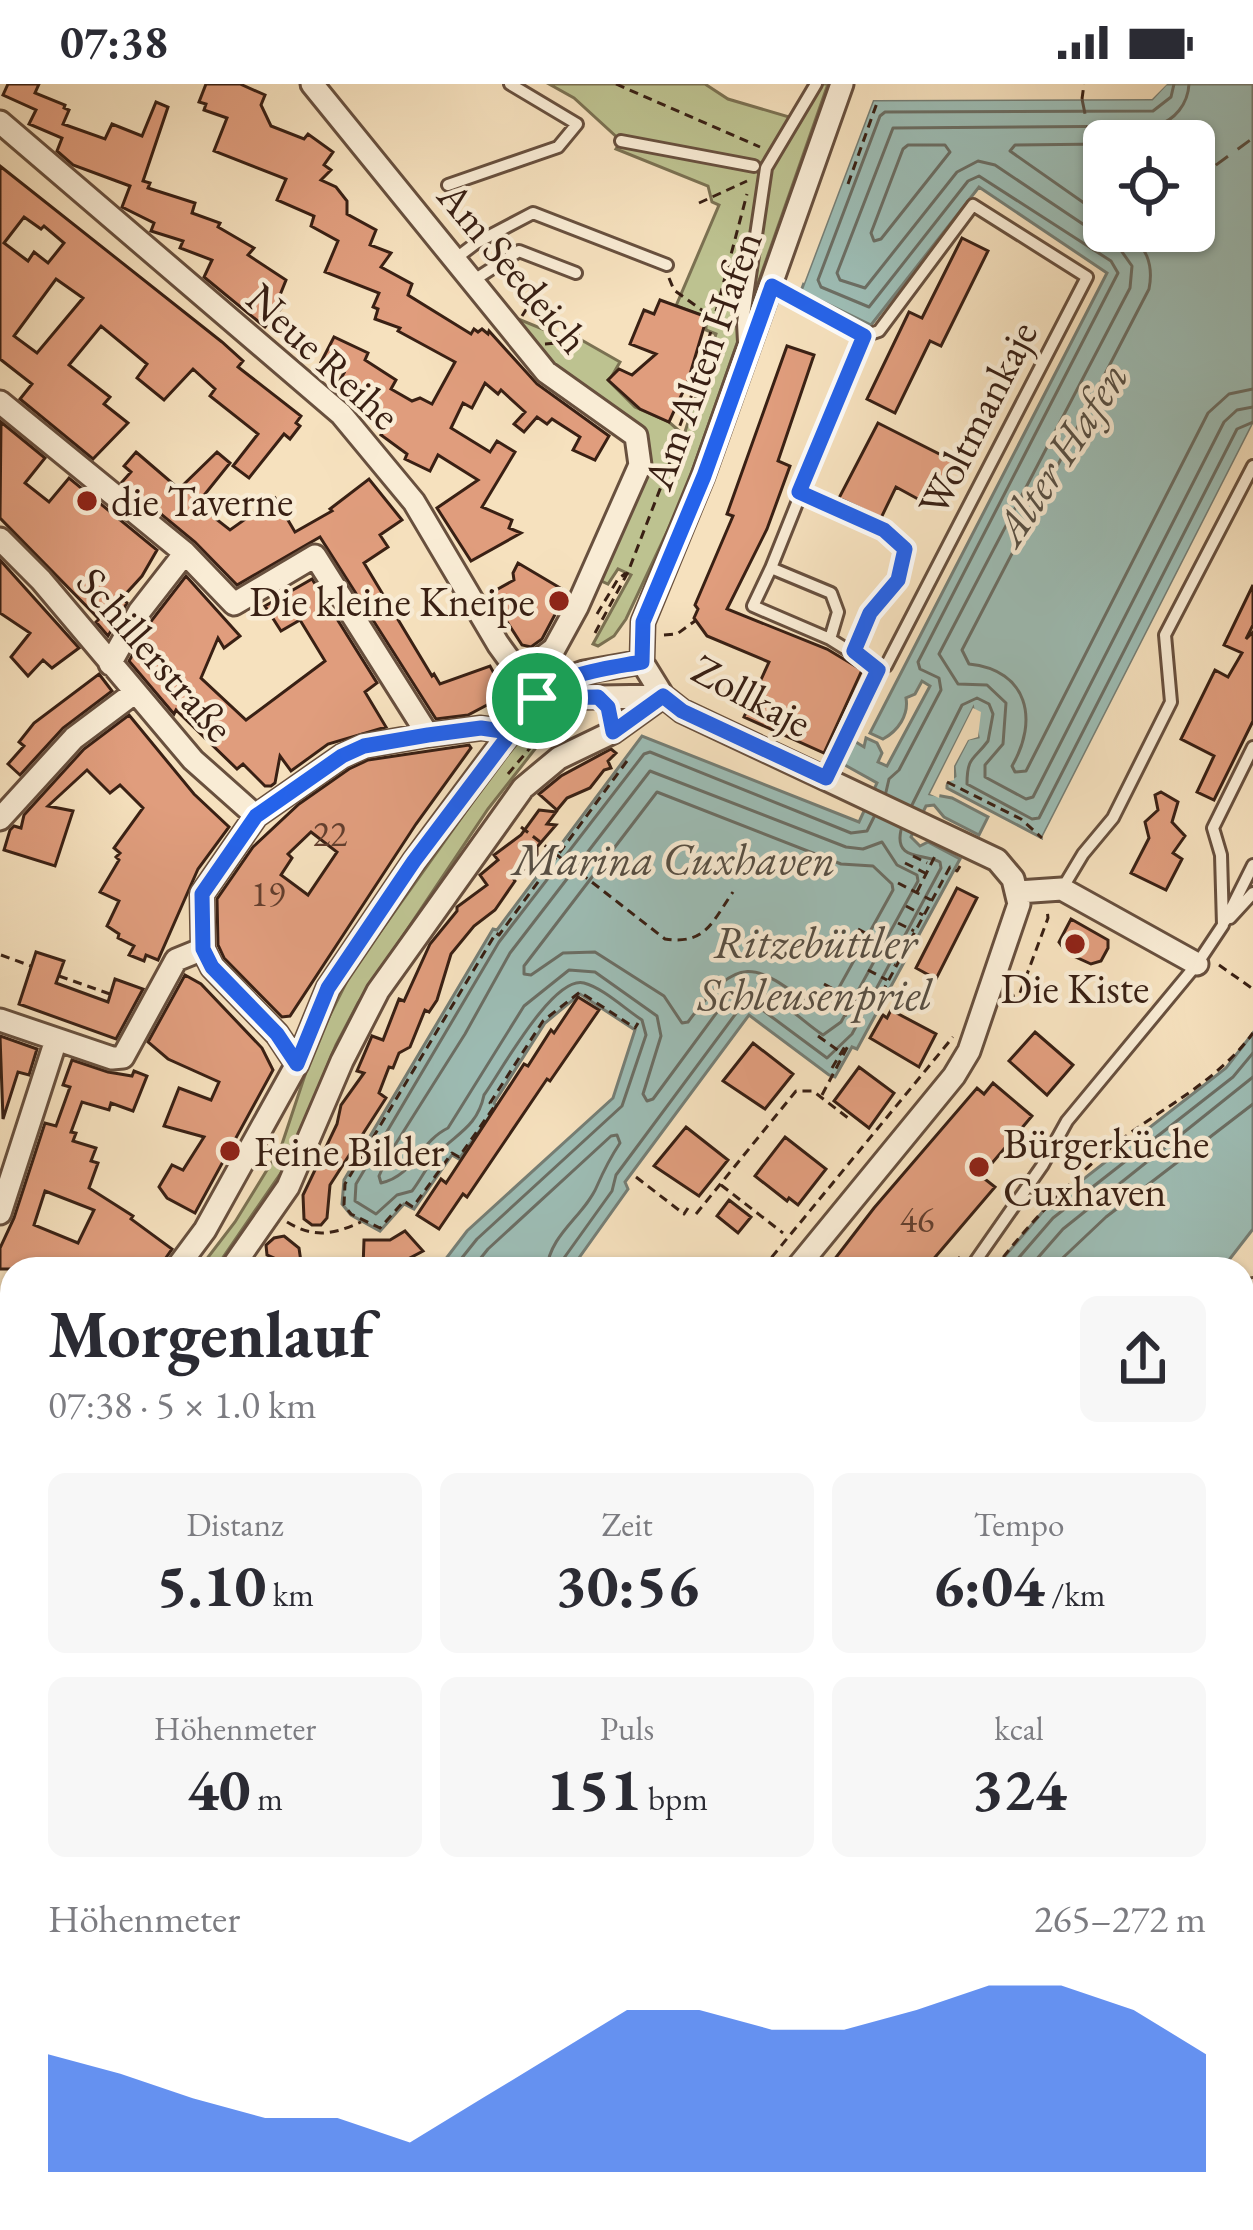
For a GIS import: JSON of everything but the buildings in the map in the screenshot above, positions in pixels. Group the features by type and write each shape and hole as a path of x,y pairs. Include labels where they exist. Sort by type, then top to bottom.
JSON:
{"street":[{"name":"Am Seedeich","path":"312,84 527,352 568,390 636,436 640,465 566,628 554,649 520,674"},
{"name":"Am Alten Hafen","path":"642,662 643,622 704,476 842,84"},
{"name":"Neue Reihe","path":"0,122 341,414 414,502 537,698"},
{"path":"0,402 185,554 234,604 315,556 428,735"},
{"name":"Schillerstraße","path":"0,539 193,760 256,816"},
{"path":"110,664 140,612 185,554"},
{"name":"Zollkaje","path":"642,662 663,696 682,711 997,860 1018,892"},
{"path":"572,697 625,675 642,662"},
{"path":"185,1257 205,1230 297,1064 328,988 509,732 554,683 584,672 642,662"},
{"path":"0,819 74,738 134,694"},
{"path":"537,698 663,696"},
{"path":"240,1257 273,1213 378,991 523,788 559,758 613,732 663,696"},
{"path":"598,697 608,707 613,732"},
{"path":"297,1064 277,1034 212,967 203,949 202,894 256,816 342,756 364,746 428,735 481,728 509,732"},
{"path":"806,1257 969,1051 1016,920 1018,892 1062,889 1202,958"},
{"path":"0,1020 112,1058 123,1057 176,960 203,949"},
{"path":"0,1213 56,1040"}],"lane":[{"path":"448,185 558,147 577,124 510,84"},
{"path":"745,357 743,323 766,168 815,84"},
{"path":"621,141 752,172"},
{"name":"Woltmankaje","path":"826,778 878,670 886,666 1087,278 973,206 879,331 864,336"},
{"path":"455,259 533,213 667,265"},
{"path":"472,282 519,251 576,273"},
{"path":"772,286 864,336 753,606 854,651 878,670"},
{"path":"1062,889 1113,818 1171,702 1165,635 1253,466"},
{"path":"799,492 884,530 905,549 898,580 870,613 854,651"},
{"path":"771,568 831,593 838,612 830,639"},
{"path":"1223,925 1221,855 1213,828 1253,747"},
{"path":"978,1257 1042,1166 1067,1121 1202,958 1253,865"},
{"path":"1223,925 1253,893"}],"path":[{"path":"595,633 628,572 666,464 715,320 762,148 616,84"},
{"path":"1082,99 1084,84"},
{"path":"848,184 878,100"},
{"path":"699,203 752,172"},
{"path":"667,265 670,285 715,320"},
{"path":"521,318 531,302"},
{"path":"527,352 537,345 573,342 580,332"},
{"path":"661,636 676,634 695,621"},
{"path":"627,761 499,935 496,932 345,1184 344,1205 380,1228 404,1202 413,1207 452,1153 459,1156 494,1107 490,1103 543,1022 580,992 635,1028 638,1023"},
{"path":"947,782 1021,819 1042,838"},
{"path":"505,814 665,939 687,942 704,933 734,892"},
{"path":"913,856 931,865"},
{"path":"917,892 935,856"},
{"path":"905,863 926,874"},
{"path":"824,984 872,1011 950,867 954,870"},
{"path":"898,883 932,900"},
{"path":"906,906 924,916"},
{"path":"898,923 915,932"},
{"path":"858,929 904,954"},
{"path":"2,955 31,965"},
{"path":"880,957 897,966"},
{"path":"868,970 889,981"},
{"path":"59,976 110,994"},
{"path":"863,988 880,996"},
{"path":"845,1016 854,1001"},
{"path":"772,1257 962,1025"},
{"path":"1003,1257 1025,1228 1104,1153 1226,1068 1253,1034"},
{"path":"818,1036 840,1052"},
{"path":"821,1097 849,1044 845,1043 832,1068"},
{"path":"696,1214 791,1095 813,1091 848,1118"},
{"path":"636,1177 684,1214 688,1208"},
{"path":"719,1184 783,1233"},
{"path":"273,1213 316,1235 334,1234 362,1220"}],"green space":[{"path":"549,84 705,84 728,99 799,120 821,84 828,84 682,500 626,619 614,636 598,646 593,644 631,575 618,569 608,584 597,579 647,457 643,432 562,377 516,318 562,337 568,326 571,334 620,362 609,381 635,407 669,422 684,435 716,334 706,330 706,317 676,306 719,205 712,202 708,186 616,149 621,141 574,98"},
{"path":"533,725 546,735 488,809 358,1003 287,1164 223,1257 208,1257 281,1147 315,1045 351,973 499,765"}],"water":[{"path":"1166,84 1253,84 1253,424 1042,838 947,788 968,739 978,737 973,709 930,794 952,798 988,817 979,835 944,817 934,805 926,806 911,837 920,846 928,842 960,859 857,1049 852,1047 835,1077 749,1015 625,1182 628,1189 580,1257 447,1257 467,1231 613,1098 635,1030 580,994 545,1023 494,1103 497,1107 459,1159 452,1155 414,1209 404,1204 380,1231 351,1215 342,1204 344,1180 493,929 497,930 642,736 859,822 877,783 843,764 854,741 864,747 866,738 877,743 882,753 878,762 887,766 930,686 922,681 915,694 906,698 904,716 888,736 883,739 870,733 1107,273 979,187 871,325 801,291 873,100 1152,99"},
{"path":"1253,1033 1253,1229 1231,1257 1004,1257 1045,1209 1226,1068"}],"pier":[{"path":"1158,84 1167,84 1152,99 873,100 804,283 799,280 870,95 1150,93"},
{"path":"1253,424 1253,437 1047,841 1042,838"},
{"path":"973,708 981,712 978,737 968,740 954,766 954,780 942,791 941,785 939,798 930,794"}],"ferry route":[{"path":"1082,99 1086,120"},
{"path":"1215,166 1253,138"}],"place":[{"name":"die Taverne","path":"87,501"},
{"name":"Die kleine Kneipe","path":"559,601"},
{"name":"Die Kiste","path":"1075,944"},
{"name":"Feine Bilder","path":"230,1151"},
{"name":"Bürgerküche Cuxhaven","path":"979,1167"}],"route":[{"path":"537,698 509,732 481,728 428,735 364,746 342,756 256,816 202,894 203,949 212,967 277,1034 297,1064 328,988 414,861 537,698 598,697 608,707 613,732 663,696 682,711 826,778 878,670 854,651 870,613 898,580 905,549 884,530 799,492 864,336 772,286 704,476 643,622 642,662 584,672 554,683 537,698"}],"water label":[{"name":"Alter Hafen","path":"1060,453"},
{"name":"Marina Cuxhaven","path":"674,859"},
{"name":"Ritzebüttler Schleusenpriel","path":"815,968"}]}
